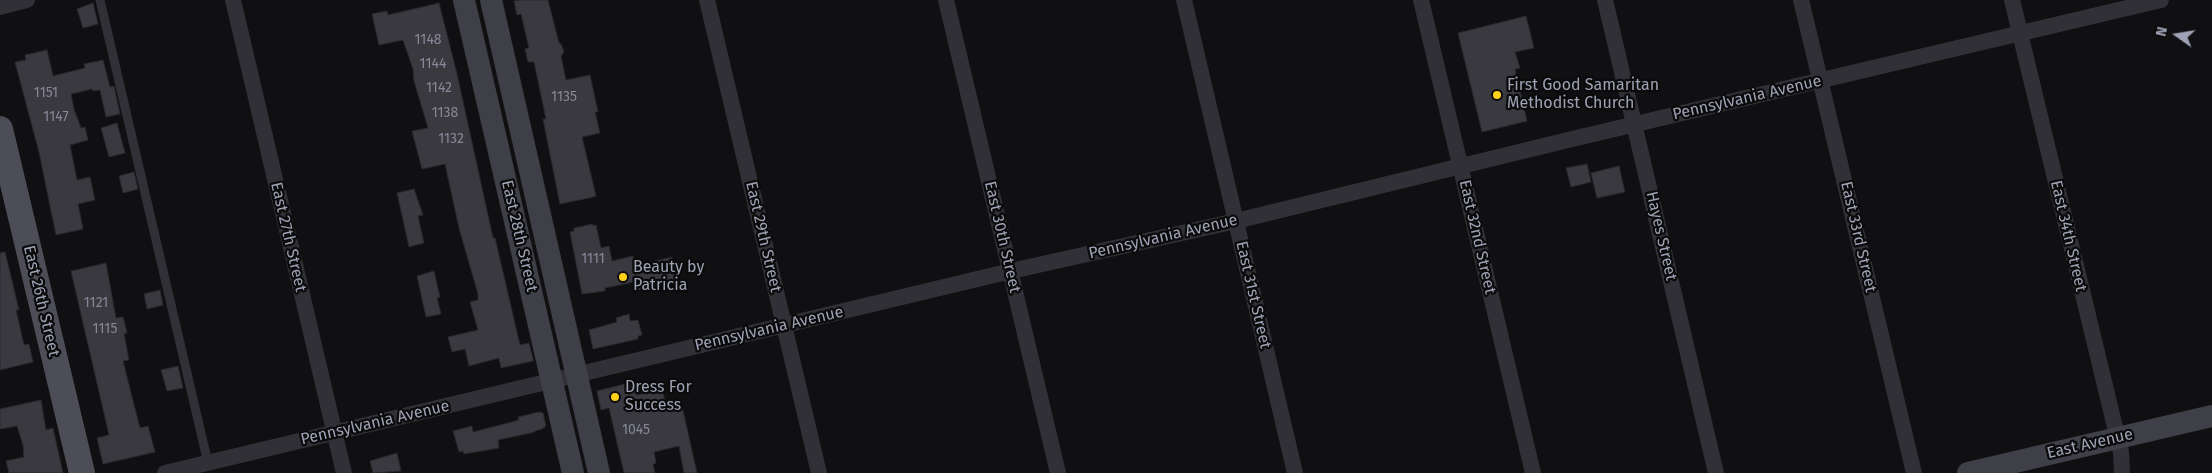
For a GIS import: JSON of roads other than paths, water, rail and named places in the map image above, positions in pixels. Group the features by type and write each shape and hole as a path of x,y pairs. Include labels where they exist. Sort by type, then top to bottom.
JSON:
{"main road":[{"name":"East 26th Street","path":"0,129 82,473"}],"street":[{"path":"0,7 27,0"},
{"name":"East 27th Street","path":"233,0 344,473"},
{"name":"East 28th Street","path":"464,0 574,473"},
{"name":"East 28th Street","path":"491,0 599,473"},
{"name":"East 29th Street","path":"707,0 819,473"},
{"name":"East 30th Street","path":"946,0 1058,473"},
{"name":"East 31st Street","path":"1184,0 1295,473"},
{"name":"East 32nd Street","path":"1421,0 1533,473"},
{"name":"Hayes Street","path":"1605,0 1716,473"},
{"name":"East 33rd Street","path":"1802,0 1914,473"},
{"name":"East 34th Street","path":"2012,0 2118,437 2122,473"},
{"name":"Pennsylvania Avenue","path":"165,473 1011,271 1236,221 2020,32 2161,0"},
{"name":"East Avenue","path":"1968,473 2212,416"}],"lane":[{"path":"100,0 208,463"}],"place":[{"name":"First Good Samaritan Methodist Church","path":"1497,95"},
{"name":"Beauty by Patricia","path":"623,277"},
{"name":"Dress For Success","path":"615,397"}]}
